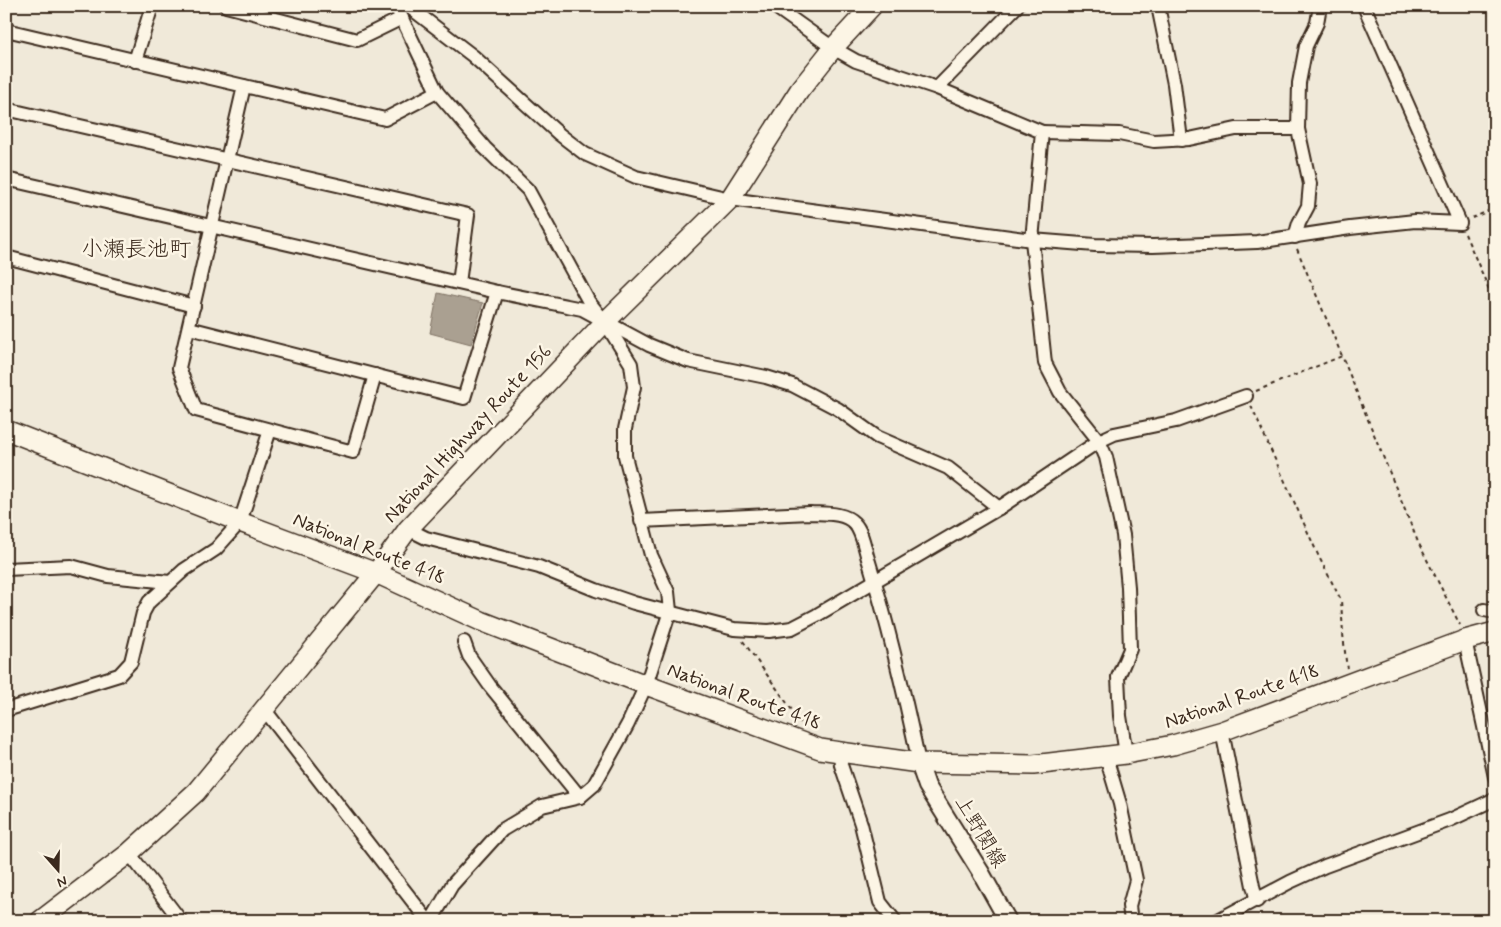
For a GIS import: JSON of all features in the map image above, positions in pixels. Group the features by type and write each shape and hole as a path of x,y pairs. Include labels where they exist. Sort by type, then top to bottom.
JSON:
{"highway":[{"name":"National Highway Route 156","path":"40,921 129,853 196,792 376,573 408,529 605,322 730,199 799,91 833,48 872,6"},
{"name":"National Route 418","path":"6,430 376,573 481,621 646,685 820,749 919,763 1033,765 1106,757 1173,745 1222,731 1465,640 1495,632"}],"main road":[{"name":"上野関線","path":"919,763 927,786 980,871 1008,921"}],"street":[{"path":"135,61 152,6"},
{"path":"226,6 357,40 399,12 437,92 485,148 528,190 589,302 605,322 631,364 634,388 625,429 625,456 651,555 668,592 670,611 646,685 628,724 594,785 580,797 542,806 502,830 452,885 429,921 264,710"},
{"path":"408,6 473,56 559,134 585,154 636,178 730,199 1032,240 1095,246 1257,242 1350,228 1415,221 1460,223 1364,6"},
{"path":"774,6 833,48 856,61 937,88 1042,132 1119,134 1154,141 1181,140 1236,128 1298,129"},
{"path":"937,88 1017,6"},
{"path":"1158,6 1174,84 1181,140"},
{"path":"1294,237 1308,206 1310,184 1298,129 1298,83 1306,46 1317,23 1320,6"},
{"path":"6,30 385,119 437,92"},
{"path":"244,86 179,368 196,410 353,452 375,375"},
{"path":"6,109 468,215 458,283"},
{"path":"1042,132 1032,240 1045,363 1060,392 1099,441 1106,457 1123,535 1128,587 1130,649 1118,676 1120,716 1126,754"},
{"path":"6,179 497,292 582,309 649,345 688,361 766,377 792,385 838,409 878,437 948,468 999,508"},
{"path":"6,257 194,306"},
{"path":"188,328 464,398 497,292"},
{"path":"408,529 426,538 539,567 634,603 734,629 769,631 792,628 999,508 1099,441 1114,434 1176,421 1246,396"},
{"path":"6,710 120,675 131,662 143,613 149,602 184,570 216,549 240,522 270,430"},
{"path":"641,520 810,513 839,515 854,523 860,532 874,581 910,719 919,763"},
{"path":"6,569 71,566 108,576 170,582"},
{"path":"1465,640 1495,777"},
{"path":"464,642 469,656 490,686 580,797"},
{"path":"1222,731 1252,886 1257,900"},
{"path":"840,752 841,765 861,824 880,902 895,921"},
{"path":"1106,757 1120,804 1136,880 1129,906 1131,921"},
{"path":"1216,921 1290,882 1326,866 1450,820 1495,800"},
{"path":"129,853 181,921"}],"path":[{"path":"1495,208 1460,223 1495,303"},
{"path":"1294,237 1297,251 1418,542 1462,628 1465,640"},
{"path":"1342,356 1246,396 1319,557 1341,600 1346,661 1354,682"},
{"path":"734,629 820,749"}],"shaded area":[{"path":"438,293 483,303 471,344 430,333"}],"district":[{"name":"小瀬長池町","path":"136,250"}]}
